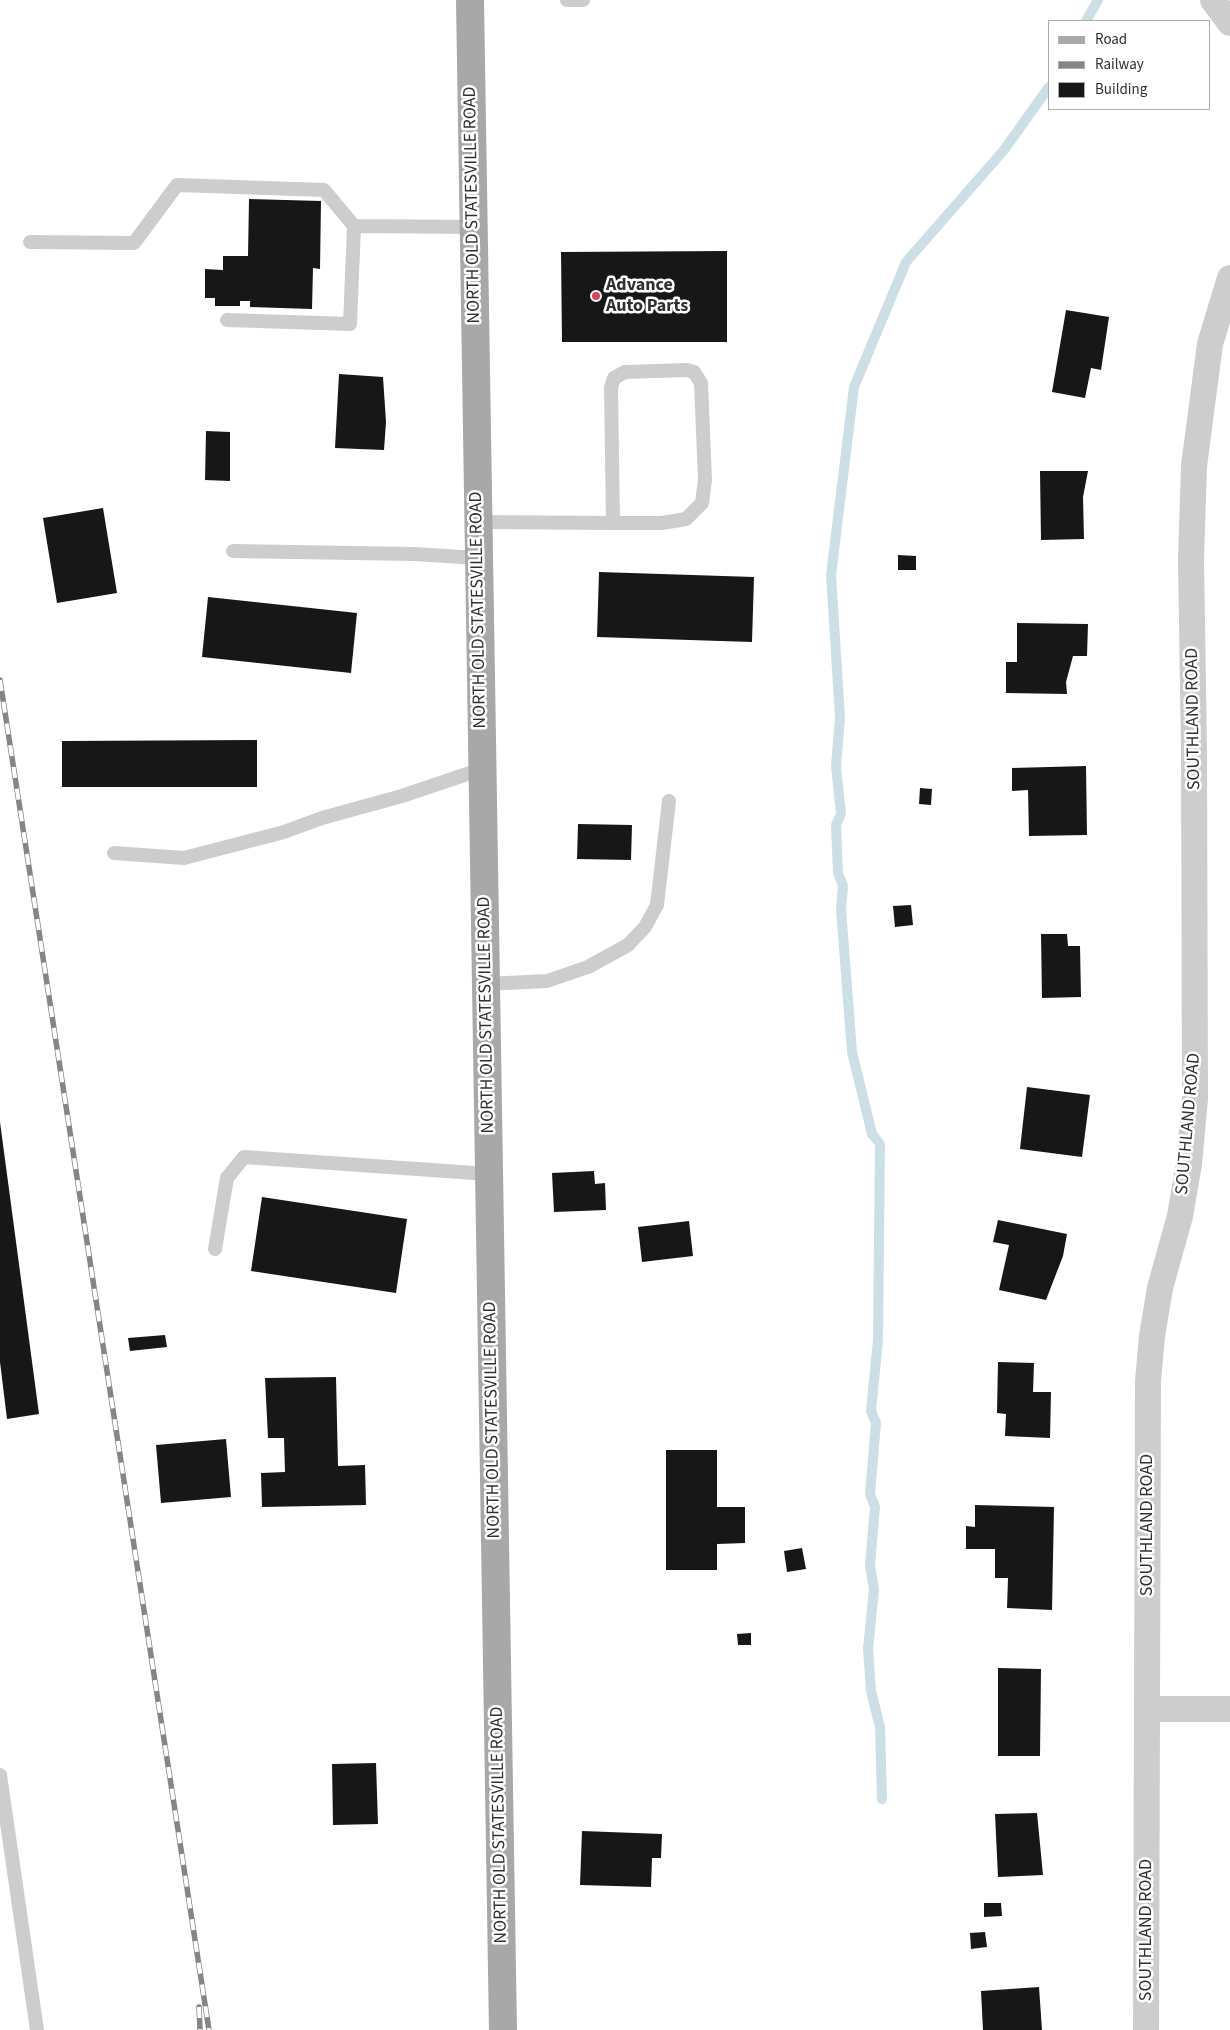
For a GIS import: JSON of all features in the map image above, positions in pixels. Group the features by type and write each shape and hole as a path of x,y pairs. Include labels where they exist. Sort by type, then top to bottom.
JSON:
{"main road":[{"name":"NORTH OLD STATESVILLE ROAD","path":"470,0 503,2030"}],"street":[{"path":"1214,0 1230,23"},
{"name":"SOUTHLAND ROAD","path":"1146,2030 1148,1381 1151,1345 1160,1288 1180,1216 1186,1181 1195,1099 1194,760 1191,559 1194,466 1210,344 1230,278"},
{"path":"1147,1709 1230,1709"}],"lane":[{"path":"567,0 583,0"},
{"path":"30,242 134,243 177,185 324,190 354,226 350,324 227,320"},
{"path":"354,226 474,227"},
{"path":"478,522 613,523 662,523 686,519 702,504 705,480 701,383 694,372 687,370 625,372 614,378 611,388 613,523"},
{"path":"233,551 414,554 478,558"},
{"path":"114,853 184,858 284,832 482,769"},
{"path":"486,984 548,981 588,967 628,945 645,927 657,905 670,801"},
{"path":"216,1249 227,1178 244,1157 489,1174"},
{"path":"0,1774 37,2030"}],"building":[{"path":"249,199 321,201 320,269 313,268 312,309 250,307 250,301 240,301 240,306 215,306 215,298 205,298 205,269 223,270 223,256 248,256"},
{"path":"727,251 727,342 562,342 561,252"},
{"path":"1066,310 1109,317 1101,370 1091,368 1085,398 1052,392"},
{"path":"339,374 383,377 386,422 384,450 335,448"},
{"path":"206,431 230,432 230,481 205,480"},
{"path":"1040,471 1088,471 1083,497 1084,539 1041,540"},
{"path":"103,508 117,593 57,603 43,518"},
{"path":"898,555 916,556 916,570 898,570"},
{"path":"599,572 754,577 752,642 597,637"},
{"path":"208,597 357,613 351,673 202,657"},
{"path":"1017,623 1088,624 1087,656 1073,656 1066,682 1067,694 1006,693 1006,662 1017,662"},
{"path":"257,740 257,787 62,787 62,741"},
{"path":"1086,766 1087,835 1029,836 1028,790 1012,791 1012,768"},
{"path":"920,788 932,789 931,805 919,804"},
{"path":"578,824 632,825 631,860 577,859"},
{"path":"911,905 913,925 895,927 893,906"},
{"path":"1041,934 1067,934 1068,946 1080,946 1081,997 1042,998"},
{"path":"1027,1087 1090,1095 1082,1157 1020,1149"},
{"path":"0,1122 39,1414 7,1419 0,1362"},
{"path":"594,1171 595,1184 605,1183 606,1210 554,1212 552,1173"},
{"path":"262,1197 407,1219 396,1293 251,1271"},
{"path":"998,1220 1067,1234 1063,1256 1046,1300 999,1290 1009,1245 993,1242"},
{"path":"689,1221 693,1256 642,1262 638,1227"},
{"path":"165,1335 167,1347 130,1351 128,1338"},
{"path":"998,1362 1034,1363 1033,1392 1051,1392 1050,1438 1005,1436 1006,1414 997,1413"},
{"path":"336,1377 338,1466 365,1465 366,1505 262,1507 261,1473 285,1472 284,1438 268,1438 265,1378"},
{"path":"226,1439 231,1497 161,1503 156,1445"},
{"path":"666,1450 717,1450 717,1507 745,1507 745,1543 717,1544 717,1570 666,1570"},
{"path":"975,1505 1054,1507 1052,1610 1007,1608 1008,1578 995,1578 995,1549 966,1549 966,1526 975,1527"},
{"path":"802,1548 806,1569 787,1572 784,1551"},
{"path":"751,1633 751,1645 738,1645 737,1634"},
{"path":"998,1668 1041,1669 1040,1756 998,1756"},
{"path":"376,1763 378,1824 333,1825 332,1764"},
{"path":"1037,1813 1043,1875 998,1877 995,1814"},
{"path":"582,1831 662,1834 661,1858 652,1858 651,1887 580,1885"},
{"path":"984,1903 1001,1903 1002,1916 984,1917"},
{"path":"985,1932 987,1947 971,1949 970,1933"},
{"path":"1039,1987 1042,2030 983,2030 981,1991"}],"waterway":[{"path":"1087,20 1098,0"},
{"path":"882,1799 880,1727 871,1691 868,1649 874,1589 870,1565 875,1507 870,1494 876,1423 871,1411 878,1340 880,1144 872,1134 852,1052 841,909 843,886 838,873 836,825 841,814 836,766 840,718 831,575 854,387 906,262 1004,150 1048,88"}],"railway":[{"path":"0,680 209,2030"},
{"path":"199,2007 200,2030"}],"place":[{"name":"Advance Auto Parts","path":"596,296"}]}
